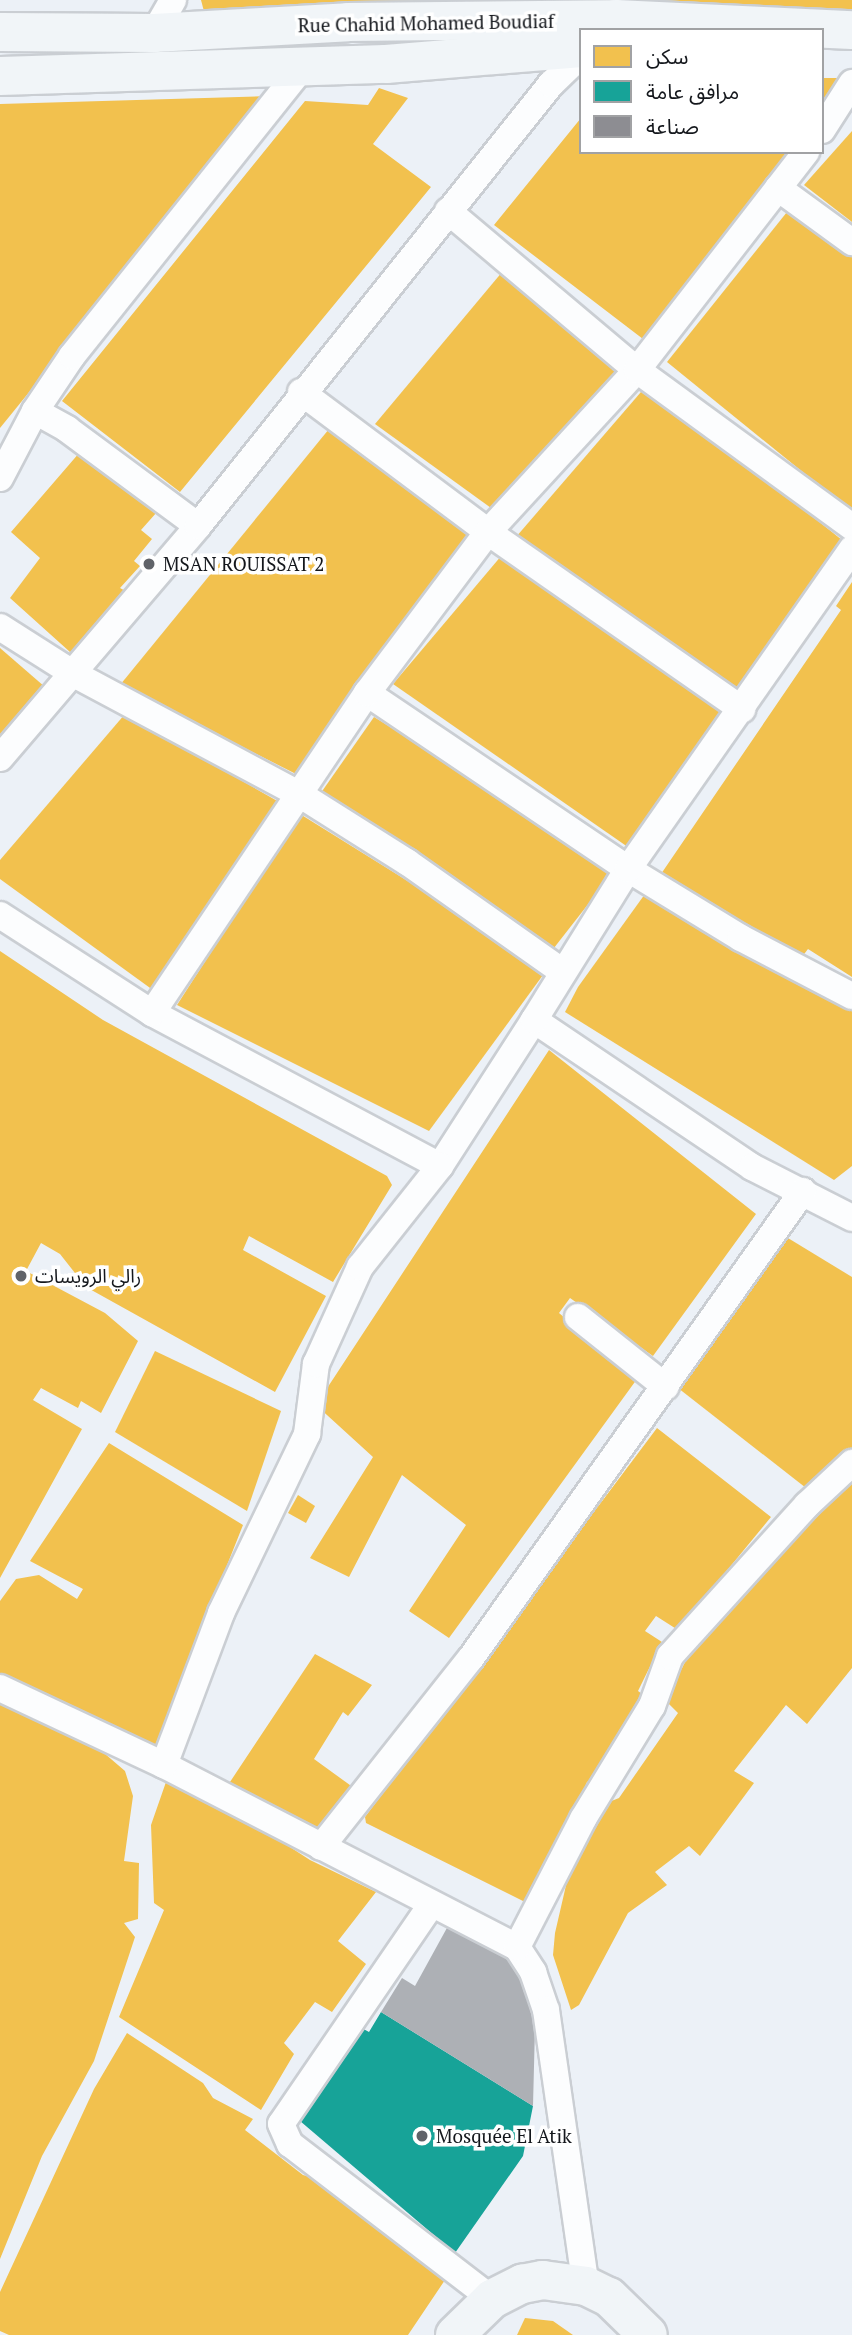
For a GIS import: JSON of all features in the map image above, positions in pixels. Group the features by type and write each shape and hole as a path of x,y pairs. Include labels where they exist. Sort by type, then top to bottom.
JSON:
{"main road":[{"name":"Rue Chahid Mohamed Boudiaf","path":"1,31 154,33 348,22 615,16 818,28"},
{"name":"Rue Chahid Mohamed Boudiaf","path":"824,28 852,30"},
{"name":"Rue Chahid Mohamed Boudiaf","path":"4,76 303,67 579,48"},
{"path":"824,54 852,55"},
{"path":"455,2335 492,2299 522,2284 543,2280 586,2286 609,2297 648,2335"}],"street":[{"path":"154,33 173,0"},
{"path":"1,31 4,76"},
{"path":"0,758 75,674 198,526 301,392 551,84 579,57"},
{"path":"3,465 72,356 303,67"},
{"path":"824,127 852,83"},
{"path":"152,1013 367,693 488,532 637,370 804,154"},
{"path":"778,188 852,242"},
{"path":"448,212 637,370 852,527"},
{"path":"301,392 488,532 742,709"},
{"path":"35,411 76,436 198,526"},
{"path":"164,1765 221,1613 307,1434 316,1364 354,1279 440,1166 628,869 852,549"},
{"path":"0,627 75,674 299,794 407,862 563,971"},
{"path":"367,693 628,869 741,938 852,996"},
{"path":"0,915 152,1013 440,1166"},
{"path":"534,1020 752,1167 852,1218"},
{"path":"321,1847 471,1658 803,1191"},
{"path":"578,1317 666,1387"},
{"path":"517,1947 583,1819 652,1706 670,1656 790,1524 852,1463"},
{"path":"0,1688 164,1765 517,1947 533,1972 546,2010 586,2286"},
{"path":"431,1905 281,2124 290,2144 492,2299"}],"building: سكن":[{"path":"201,0 531,0 531,2 206,19"},
{"path":"852,0 852,10 653,2"},
{"path":"824,78 841,78 824,114"},
{"path":"379,88 408,98 373,144 431,187 180,492 62,401 305,101 368,105"},
{"path":"270,96 0,428 0,104"},
{"path":"579,120 579,154 792,154 643,339 494,225"},
{"path":"852,131 852,222 804,185"},
{"path":"795,202 852,250 852,512 667,362"},
{"path":"508,265 622,367 498,513 375,424"},
{"path":"647,385 842,540 743,699 516,537"},
{"path":"329,429 480,538 296,774 120,685"},
{"path":"80,452 157,512 141,530 152,539 134,561 140,566 120,588 129,593 89,652 70,652 10,598 40,558 11,532"},
{"path":"502,555 733,718 635,852 393,684"},
{"path":"852,582 852,977 808,949 798,962 661,874 841,610 836,606"},
{"path":"0,648 45,687 0,740"},
{"path":"125,714 279,802 157,993 0,879 0,860"},
{"path":"374,717 618,866 550,953 318,797"},
{"path":"300,814 427,893 543,975 429,1131 177,1005"},
{"path":"650,887 852,1007 852,1166 834,1180 565,1012 578,987"},
{"path":"0,951 103,1020 387,1176 392,1185 333,1282 249,1236 243,1250 326,1296 275,1392 86,1287 60,1254 41,1243 26,1271 105,1313 138,1341 101,1413 81,1401 78,1408 41,1388 33,1400 82,1429 0,1578"},
{"path":"549,1050 756,1214 653,1356 570,1298 559,1313 637,1379 449,1638 409,1611 466,1525 402,1475 349,1577 310,1558 373,1457 316,1405"},
{"path":"783,1235 852,1277 852,1458 815,1495 678,1388"},
{"path":"155,1351 281,1411 247,1511 115,1432"},
{"path":"657,1428 771,1517 678,1630 656,1616 645,1631 662,1642 638,1691 649,1699 599,1775 587,1782 536,1900 523,1901 366,1823 365,1817"},
{"path":"109,1443 243,1525 153,1752 0,1679 0,1601 16,1579 39,1575 77,1599 83,1589 30,1561"},
{"path":"852,1477 852,1668 807,1724 786,1705 734,1771 754,1783 700,1856 689,1846 655,1872 667,1885 628,1913 579,2005 571,2010 553,1955 555,1933 567,1881 604,1804 619,1798 678,1713 666,1701 687,1658"},
{"path":"298,1495 315,1506 306,1523 288,1513"},
{"path":"315,1654 372,1685 348,1716 343,1712 314,1759 354,1788 316,1840 226,1788"},
{"path":"0,1702 104,1753 125,1771 133,1796 124,1861 139,1863 138,1919 124,1923 135,1937 94,2061 42,2156 0,2259"},
{"path":"166,1782 256,1825 310,1860 376,1892 338,1941 366,1964 332,2012 315,2002 284,2043 294,2054 261,2110 119,2017 164,1910 154,1903 151,1825"},
{"path":"127,2033 203,2083 213,2098 253,2119 245,2130 303,2175 338,2185 447,2277 408,2335 9,2335 0,2331 0,2292 94,2089"},
{"path":"525,2318 553,2321 573,2335 517,2335"}],"building: مرافق عامة":[{"name":"Mosquée El Atik","path":"381,2012 533,2106 523,2156 455,2253 293,2115 358,2026 369,2032"}],"building: صناعة":[{"name":"MSAN ROUISSAT 2","path":"148,555 157,562 148,574 140,566"}],"building: أخرى":[{"path":"448,1926 516,1961 535,2027 533,2106 381,2012 402,1978 415,1986"}],"place":[{"name":"MSAN ROUISSAT 2","path":"149,564"},
{"name":"رالي الرويسات","path":"21,1276"},
{"name":"Mosquée El Atik","path":"422,2136"}]}
